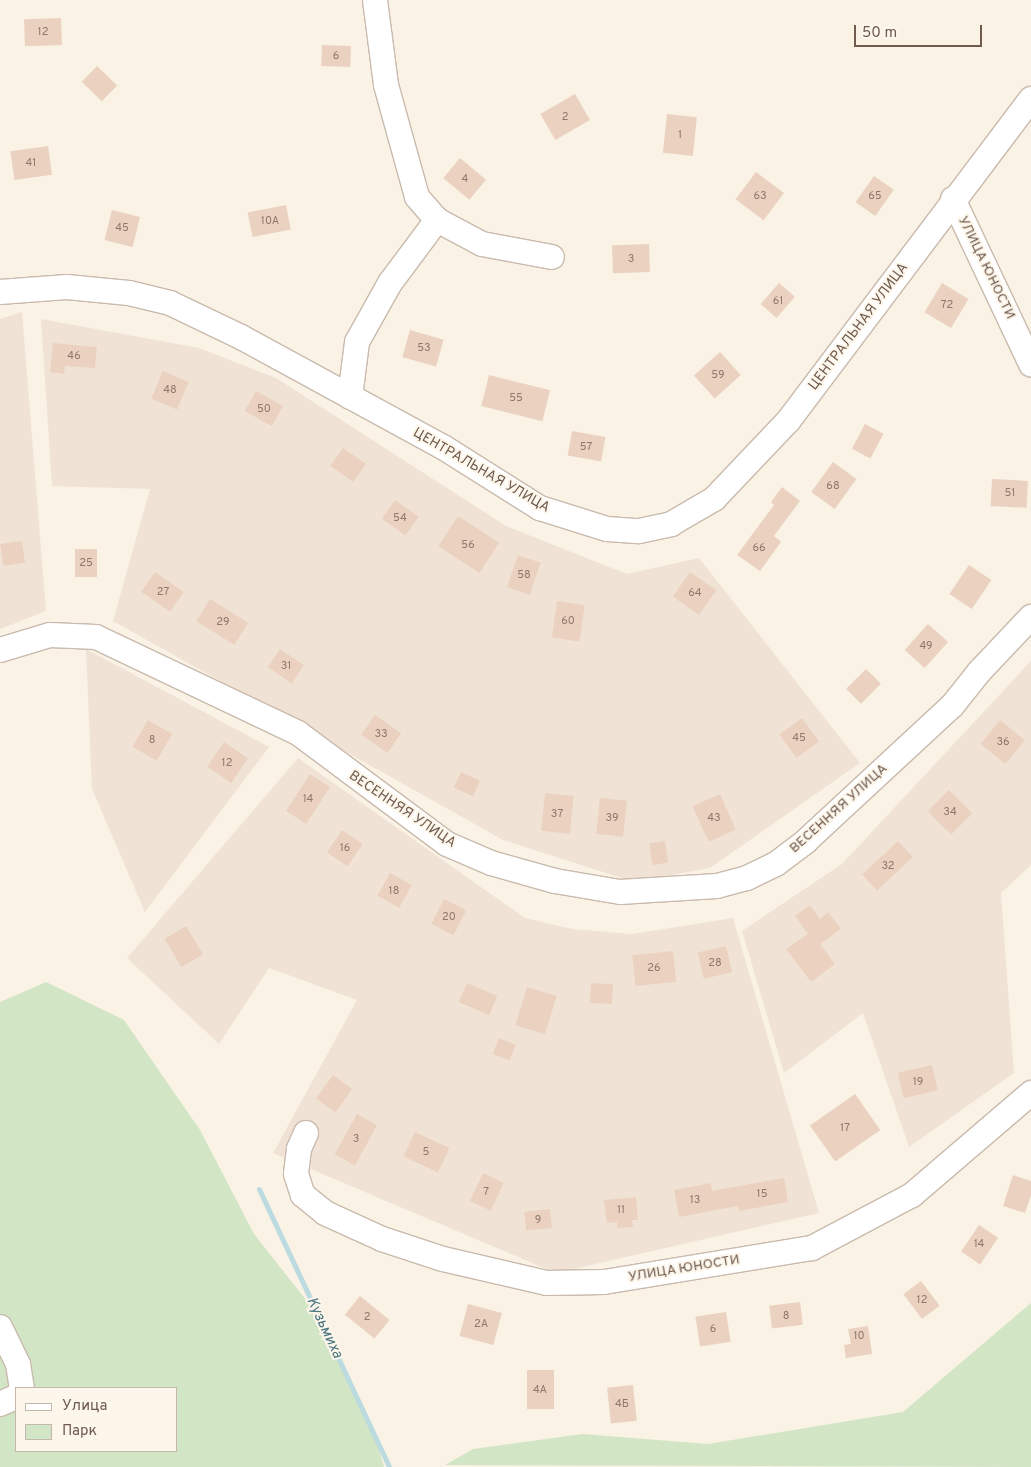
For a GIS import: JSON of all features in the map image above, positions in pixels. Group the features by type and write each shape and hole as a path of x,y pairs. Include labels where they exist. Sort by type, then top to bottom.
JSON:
{"street":[{"path":"375,0 386,84 405,159 418,197 437,220 482,244 552,258"},
{"name":"ЦЕНТРАЛЬНАЯ УЛИЦА","path":"0,292 67,287 129,293 170,303 241,337 443,447 540,508 607,529 639,531 671,524 714,499 789,420 953,199 1031,99"},
{"name":"УЛИЦА ЮНОСТИ","path":"953,199 1031,364"},
{"path":"350,397 357,342 390,283 437,220"},
{"name":"ВЕСЕННЯЯ УЛИЦА","path":"0,650 50,635 96,637 118,645 298,733 447,844 491,863 555,881 620,892 717,886 747,878 776,864 806,842 952,706 979,672 1031,618"},
{"name":"УЛИЦА ЮНОСТИ","path":"306,1133 299,1149 296,1174 303,1195 325,1213 382,1239 443,1260 547,1283 604,1282 812,1248 912,1195 1031,1092"},
{"path":"0,1327 18,1364 22,1387"},
{"path":"0,1404 15,1397"}],"shaded area":[{"path":"22,312 46,611 0,629 0,319"},
{"path":"41,319 199,348 276,378 506,526 627,574 699,558 860,763 710,868 634,882 503,840 113,621 150,489 52,486"},
{"path":"86,649 269,747 145,912 92,789"},
{"path":"1031,661 1031,865 1001,893 1014,1073 909,1147 863,1013 784,1073 742,931 842,864"},
{"path":"298,758 525,918 572,929 632,934 733,918 819,1213 556,1273 273,1153 357,1000 269,968 219,1044 127,958"}],"green space":[{"path":"46,982 124,1020 200,1130 254,1234 321,1319 377,1443 384,1467 0,1467 0,1002"},
{"path":"1031,1303 1031,1467 445,1465 473,1449 582,1434 708,1444 903,1412"}],"building":[{"path":"61,18 62,45 25,46 24,19"},
{"path":"322,45 351,46 350,67 321,66"},
{"path":"97,66 117,85 102,101 82,82"},
{"path":"575,94 590,120 555,140 540,114"},
{"path":"667,114 697,117 693,156 663,153"},
{"path":"48,146 52,175 14,180 10,151"},
{"path":"460,158 486,180 469,200 443,178"},
{"path":"756,172 784,193 763,220 736,199"},
{"path":"874,176 894,190 875,216 856,202"},
{"path":"286,205 291,230 252,237 248,212"},
{"path":"112,210 140,217 133,247 105,240"},
{"path":"649,244 650,272 613,273 612,245"},
{"path":"779,283 795,297 776,318 761,304"},
{"path":"942,283 969,299 951,328 924,312"},
{"path":"410,330 444,340 436,367 402,357"},
{"path":"53,343 97,347 95,368 65,366 64,374 50,372"},
{"path":"720,352 741,375 715,398 694,375"},
{"path":"163,371 189,382 177,410 151,399"},
{"path":"489,375 550,390 542,421 481,406"},
{"path":"256,391 283,406 272,426 245,411"},
{"path":"865,424 884,434 870,459 852,449"},
{"path":"572,431 605,437 601,462 568,456"},
{"path":"343,448 366,464 353,482 330,466"},
{"path":"833,462 856,479 835,509 811,492"},
{"path":"992,479 1028,481 1027,508 991,506"},
{"path":"782,487 800,501 774,536 781,542 760,571 737,555 774,505 771,502"},
{"path":"395,500 419,517 406,535 382,519"},
{"path":"458,516 499,543 479,573 438,546"},
{"path":"22,541 25,563 3,566 0,544"},
{"path":"75,549 97,549 97,577 75,577"},
{"path":"518,555 541,563 530,595 507,587"},
{"path":"969,565 991,580 972,609 949,594"},
{"path":"155,572 184,592 170,612 141,592"},
{"path":"690,572 716,590 699,615 673,597"},
{"path":"210,599 248,623 234,645 196,621"},
{"path":"557,601 585,605 580,642 552,638"},
{"path":"928,624 948,642 925,668 905,650"},
{"path":"280,649 304,665 292,683 268,667"},
{"path":"866,669 881,684 861,704 846,689"},
{"path":"375,715 401,733 387,753 361,735"},
{"path":"802,718 819,741 796,758 779,734"},
{"path":"148,720 172,734 157,761 133,747"},
{"path":"1000,720 1025,740 1005,764 980,744"},
{"path":"224,742 248,758 231,783 207,767"},
{"path":"461,772 480,781 473,796 454,787"},
{"path":"310,774 330,787 306,824 286,811"},
{"path":"949,790 972,813 951,835 928,811"},
{"path":"545,793 574,796 570,834 541,831"},
{"path":"720,794 736,830 708,842 693,806"},
{"path":"600,798 627,801 623,837 596,834"},
{"path":"342,830 363,844 348,866 327,852"},
{"path":"665,841 668,863 652,865 649,843"},
{"path":"898,841 913,857 877,891 862,874"},
{"path":"390,873 412,885 399,908 377,896"},
{"path":"444,899 466,910 454,935 431,924"},
{"path":"810,905 820,919 828,912 841,929 820,944 835,964 811,982 786,949 808,934 795,916"},
{"path":"186,926 203,954 182,967 165,939"},
{"path":"726,946 732,972 704,979 698,953"},
{"path":"673,951 676,982 635,986 632,955"},
{"path":"467,983 497,996 489,1015 459,1002"},
{"path":"591,983 613,984 612,1004 590,1003"},
{"path":"527,987 557,996 545,1034 515,1025"},
{"path":"499,1038 516,1045 509,1061 493,1054"},
{"path":"932,1065 938,1090 904,1098 898,1073"},
{"path":"333,1075 352,1089 335,1113 316,1098"},
{"path":"855,1094 880,1130 835,1162 810,1126"},
{"path":"357,1114 377,1125 355,1165 335,1154"},
{"path":"415,1132 449,1148 438,1173 404,1156"},
{"path":"483,1173 504,1183 491,1211 470,1201"},
{"path":"1013,1175 1031,1181 1031,1195 1025,1213 1003,1206"},
{"path":"784,1178 788,1202 739,1211 738,1206 679,1217 674,1190 711,1183 712,1191"},
{"path":"636,1197 638,1220 632,1220 633,1227 617,1228 617,1222 607,1223 604,1200"},
{"path":"550,1209 552,1228 526,1231 524,1212"},
{"path":"979,1225 998,1238 980,1264 961,1252"},
{"path":"921,1281 940,1306 922,1319 903,1294"},
{"path":"360,1296 390,1320 374,1339 345,1315"},
{"path":"800,1302 803,1325 772,1329 769,1306"},
{"path":"468,1304 502,1313 493,1345 459,1336"},
{"path":"726,1312 731,1342 700,1346 695,1317"},
{"path":"868,1326 872,1354 846,1358 844,1345 851,1344 848,1329"},
{"path":"527,1370 554,1370 554,1409 527,1409"},
{"path":"633,1385 637,1421 611,1424 607,1388"}],"waterway":[{"name":"Кузьмиха","path":"259,1189 389,1467"}]}
